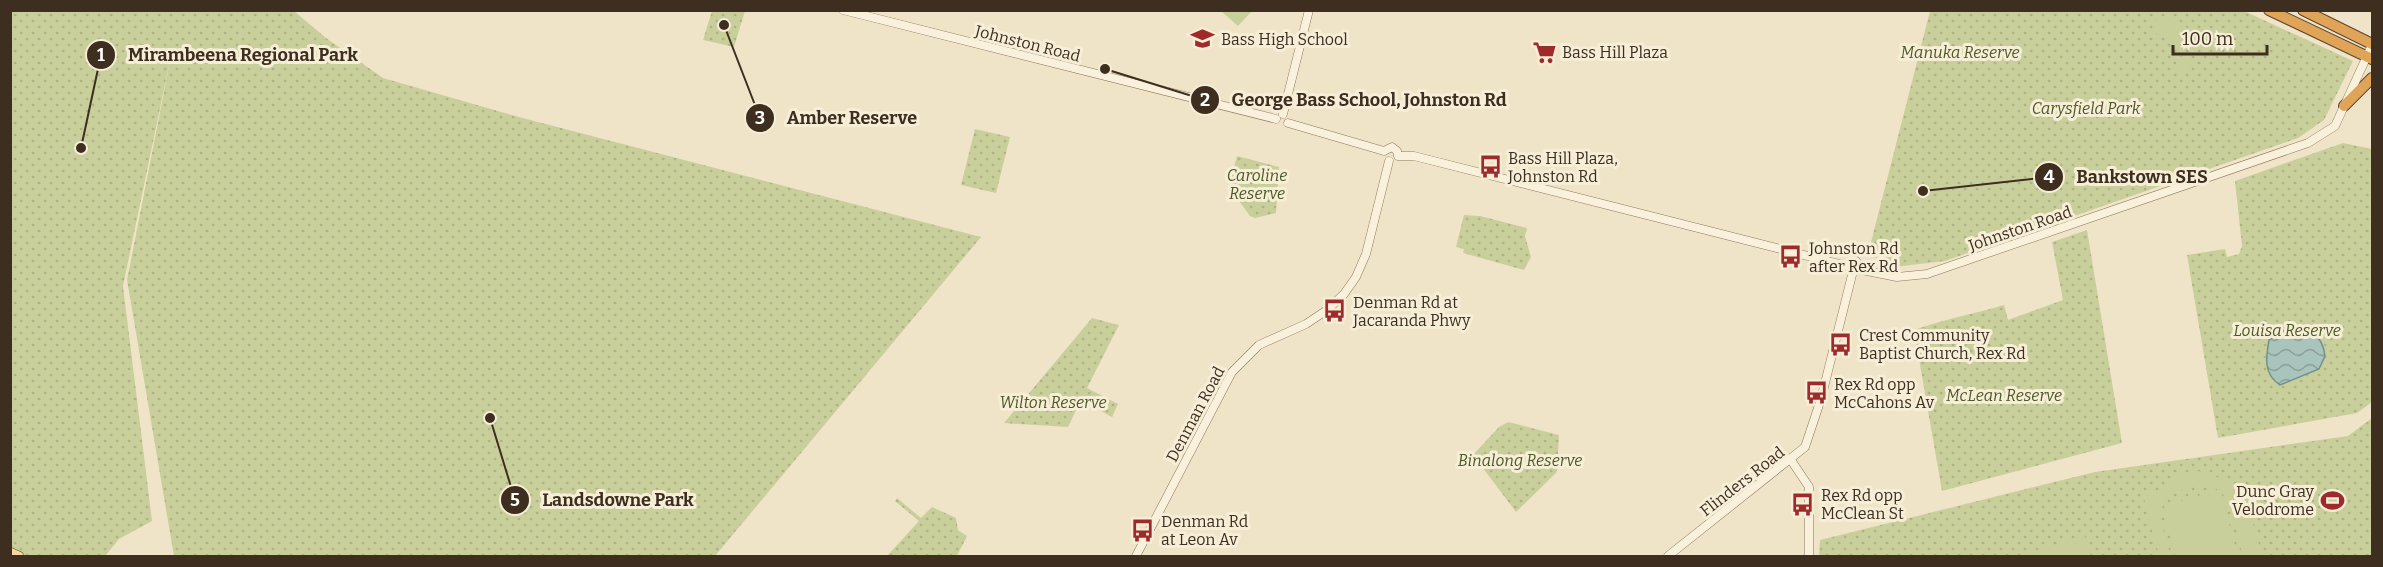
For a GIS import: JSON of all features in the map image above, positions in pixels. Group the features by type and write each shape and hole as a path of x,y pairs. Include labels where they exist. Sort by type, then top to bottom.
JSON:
{"highway":[{"path":"2269,10 2370,58"},
{"path":"2303,10 2373,44"},
{"path":"2344,106 2373,78"}],"main road":[{"path":"10,552 18,556"}],"street":[{"name":"Johnston Road","path":"843,10 1279,117"},
{"path":"1309,10 1279,117 1288,118 1288,123 1384,151 1392,147 1398,156"},
{"name":"Johnston Road","path":"1862,270 1904,278 1942,270 2308,143 2335,126 2370,58 2373,44"},
{"path":"1384,151 1384,156 1389,161 1398,156 1425,159 1847,266"},
{"name":"Denman Road","path":"1136,556 1232,372 1259,345 1306,324 1327,310 1344,294 1356,277 1366,254 1389,161"},
{"path":"1855,260 1859,262 1862,270 1859,274 1852,276 1847,271 1847,266 1855,260"},
{"name":"Flinders Road","path":"1668,556 1791,460 1808,441 1852,276"},
{"path":"1791,460 1809,487 1809,556"}],"green space":[{"path":"10,11 294,11 326,38 383,78 515,116 981,237 715,556 174,556 127,280 173,46 123,286 152,521 119,539 105,556 11,556"},
{"path":"712,11 745,11 734,47 703,40"},
{"path":"1221,11 1252,11 1238,26"},
{"name":"Carysfield Park","path":"1930,11 2244,11 2353,61 2324,120 2298,138 1945,261 1894,267 1868,254"},
{"path":"2159,15 2190,29 2184,46 2151,31"},
{"path":"2184,56 2192,64 2184,72 2176,64"},
{"path":"975,129 1010,137 996,193 961,185"},
{"name":"Louisa Reserve","path":"2343,143 2372,149 2372,402 2357,413 2218,438 2187,255 2225,249 2227,257 2239,254 2242,246 2235,181"},
{"name":"Caroline Reserve","path":"1237,156 1279,167 1276,213 1255,218 1250,216 1229,187"},
{"path":"1464,215 1480,216 1527,228 1525,236 1531,257 1524,270 1463,253 1464,249 1456,247"},
{"name":"McLean Reserve","path":"2087,230 2122,443 1942,491 1914,330 2004,305 2008,320 2063,300 2052,242"},
{"name":"Wilton Reserve","path":"1092,318 1119,325 1087,388 1118,404 1112,417 1081,400 1068,427 1004,423"},
{"path":"2372,418 2372,556 1819,556 1820,540 2095,472 2348,436"},
{"name":"Binalong Reserve","path":"1508,422 1559,435 1557,472 1516,512 1473,455 1499,427"},
{"path":"2190,471 2208,473 2218,477 2231,489 2234,488 2238,503 2247,501 2262,556 2243,556 2230,506 2224,496 2216,488 2211,487 2216,495 2221,494 2238,556 2175,556 2163,509 2178,505 2177,496 2184,503 2190,502 2187,488 2167,499 2163,507 2162,525 2171,556 2159,556 2142,491 2153,488 2156,496 2170,480","holes":["2205,485 2210,487 2210,497 2204,498 2200,490 2199,499 2194,500 2191,487"]},
{"path":"897,498 921,518 932,507 956,518 958,530 967,536 957,556 887,556 919,521 895,501"},
{"path":"2085,536 2091,556 2023,556 2023,555"}],"water":[{"path":"2291,326 2310,330 2322,343 2325,356 2319,369 2280,385 2268,370 2269,340"}],"place":[{"name":"Amber Reserve","path":"724,25"},
{"name":"Bass High School","path":"1203,39"},
{"name":"Bass Hill Plaza","path":"1544,52"},
{"name":"George Bass School, Johnston Rd","path":"1105,69"},
{"name":"Mirambeena Regional Park","path":"81,148"},
{"name":"Bass Hill Plaza, Johnston Rd","path":"1490,167"},
{"name":"Bankstown SES","path":"1923,191"},
{"name":"Johnston Rd after Rex Rd","path":"1791,257"},
{"name":"Denman Rd at Jacaranda Phwy","path":"1335,311"},
{"name":"Crest Community Baptist Church, Rex Rd","path":"1841,344"},
{"name":"Rex Rd opp McCahons Av","path":"1816,393"},
{"name":"Landsdowne Park","path":"490,418"},
{"name":"Dunc Gray Velodrome","path":"2332,500"},
{"name":"Rex Rd opp McClean St","path":"1803,504"},
{"name":"Denman Rd at Leon Av","path":"1143,530"}],"park label":[{"name":"Manuka Reserve","path":"1960,52"}]}
